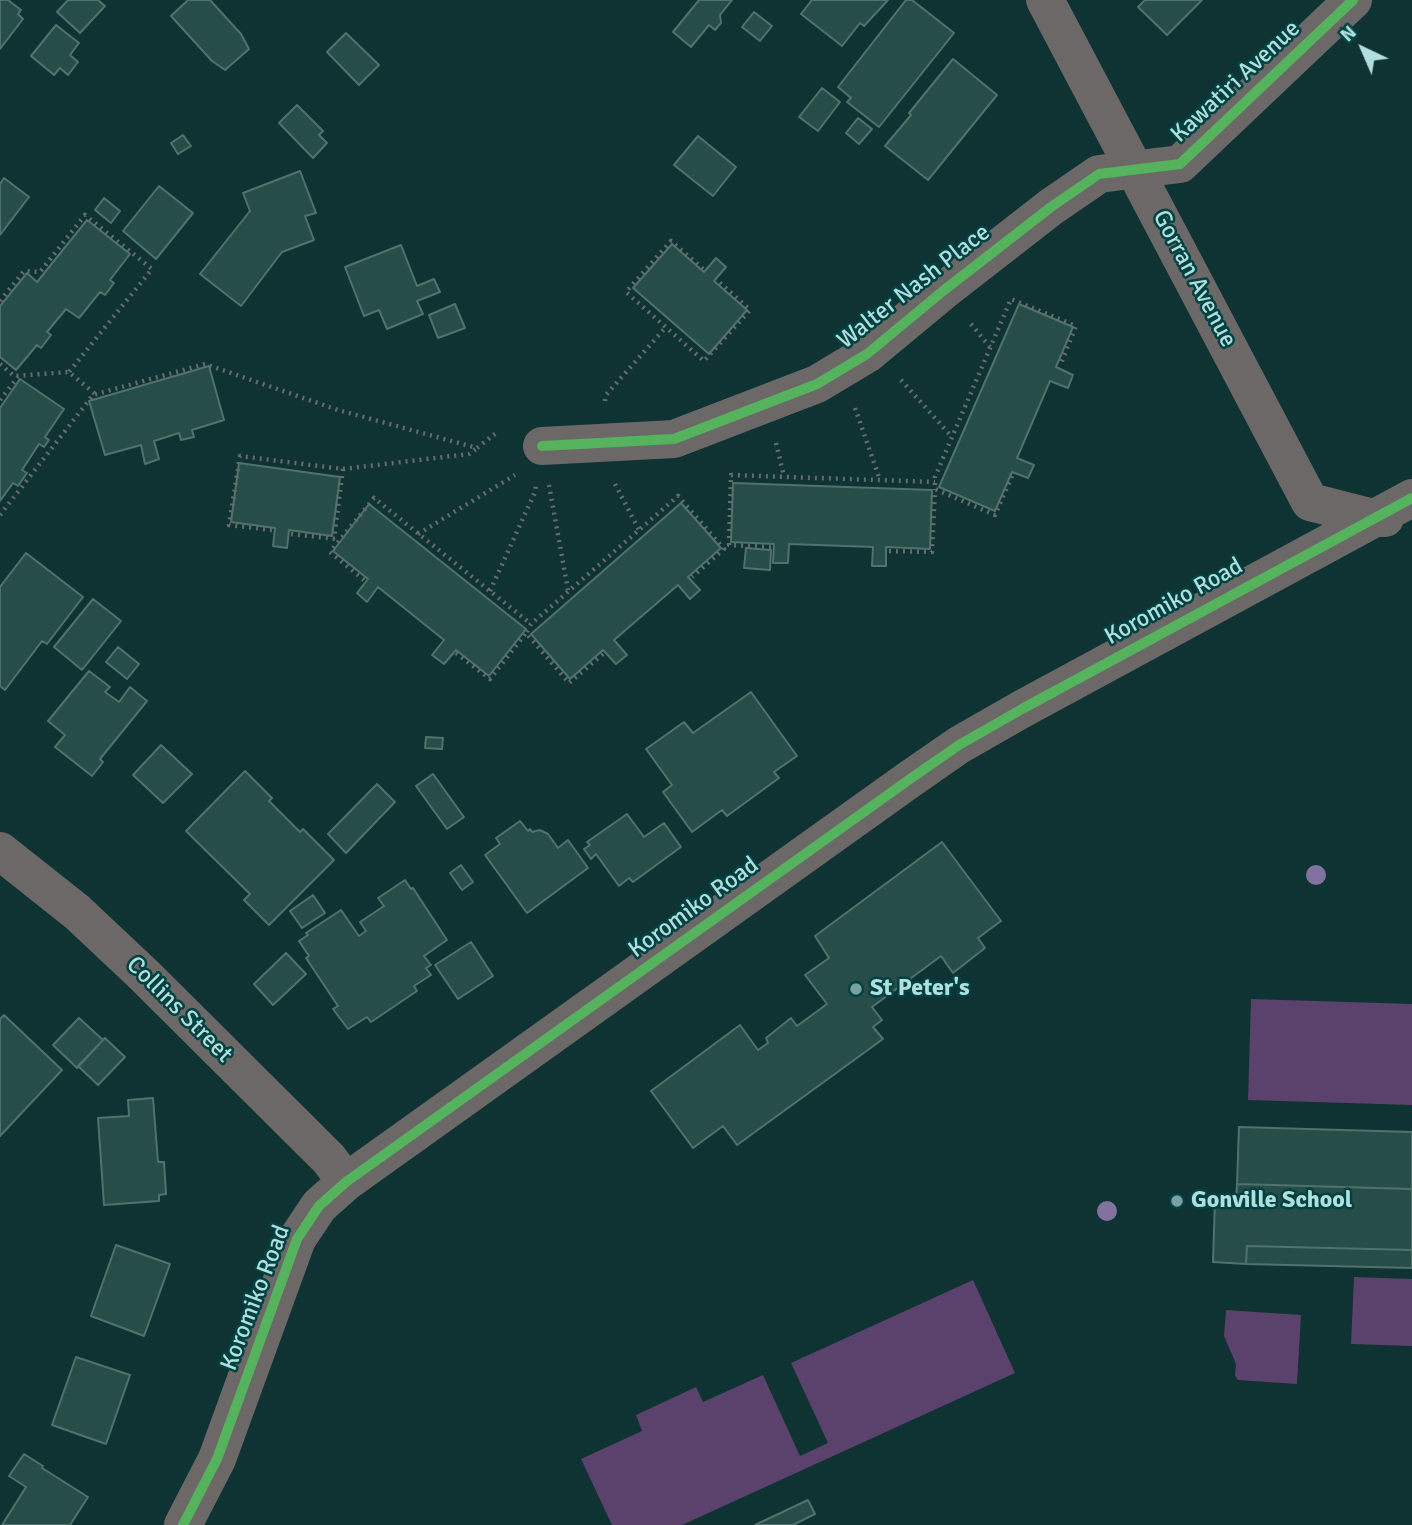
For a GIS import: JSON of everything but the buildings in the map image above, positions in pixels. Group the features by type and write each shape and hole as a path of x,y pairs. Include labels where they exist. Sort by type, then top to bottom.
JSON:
{"street":[{"name":"Gorran Avenue","path":"1045,0 1310,502 1373,518"},
{"name":"Kawatiri Avenue","path":"1136,169 1180,164 1353,0"},
{"name":"Walter Nash Place","path":"542,446 674,439 817,384 873,349 943,291 1099,174 1136,169"},
{"name":"Koromiko Road","path":"183,1525 217,1459 297,1239 319,1206 346,1182 960,745 1412,498"},
{"path":"1373,518 1412,518"},
{"name":"Collins Street","path":"0,851 77,912 144,975 329,1159 346,1182"}],"path":[{"path":"0,301 24,271 40,272 85,215 152,268 69,372"},
{"path":"703,269 671,242 626,292 704,361 750,310 719,282"},
{"path":"889,551 932,552 935,477 1011,299 1076,326 1060,366"},
{"path":"651,315 657,308"},
{"path":"594,444 606,395 666,327"},
{"path":"679,339 684,332"},
{"path":"997,332 1005,335"},
{"path":"873,349 952,437"},
{"path":"0,514 93,395 205,364 338,410 477,448"},
{"path":"983,364 991,367"},
{"path":"0,365 14,376 69,372 96,395"},
{"path":"841,370 880,480"},
{"path":"0,400 19,376"},
{"path":"971,394 978,396"},
{"path":"958,422 967,425"},
{"path":"272,530 229,524 240,456 343,469 469,454 496,433"},
{"path":"418,534 516,474 542,446"},
{"path":"490,591 535,492 542,446"},
{"path":"542,446 569,591"},
{"path":"944,455 951,459"},
{"path":"337,539 343,469"},
{"path":"771,547 729,544 731,475 935,482"},
{"path":"765,484 766,476"},
{"path":"935,489 995,515 1013,476"},
{"path":"801,477 801,485"},
{"path":"832,486 833,478"},
{"path":"864,488 865,479"},
{"path":"901,480 901,489"},
{"path":"456,653 490,679 531,624 678,496 724,549 692,577"},
{"path":"364,580 330,552 337,539 374,498 531,624"},
{"path":"291,534 337,539"},
{"path":"526,633 569,683 603,654"}],"shaded area":[{"path":"1251,999 1412,1004 1412,1105 1248,1100"},
{"path":"1354,1277 1412,1279 1412,1346 1351,1344"},
{"path":"973,1280 1015,1373 682,1525 612,1525 581,1459 642,1431 636,1415 696,1387 703,1402 763,1375 800,1456 828,1443 791,1363"},
{"path":"1226,1310 1301,1315 1297,1384 1238,1380 1235,1376 1236,1364 1224,1336"}],"cycle path":[{"path":"542,446 674,439 817,384 867,354 1051,207 1099,174 1180,164 1353,0"},
{"path":"183,1525 217,1459 297,1239 319,1206 346,1182 959,745 1412,498"}],"place":[{"name":"St Peter's","path":"856,989"},
{"name":"Gonville School","path":"1177,1201"}]}
